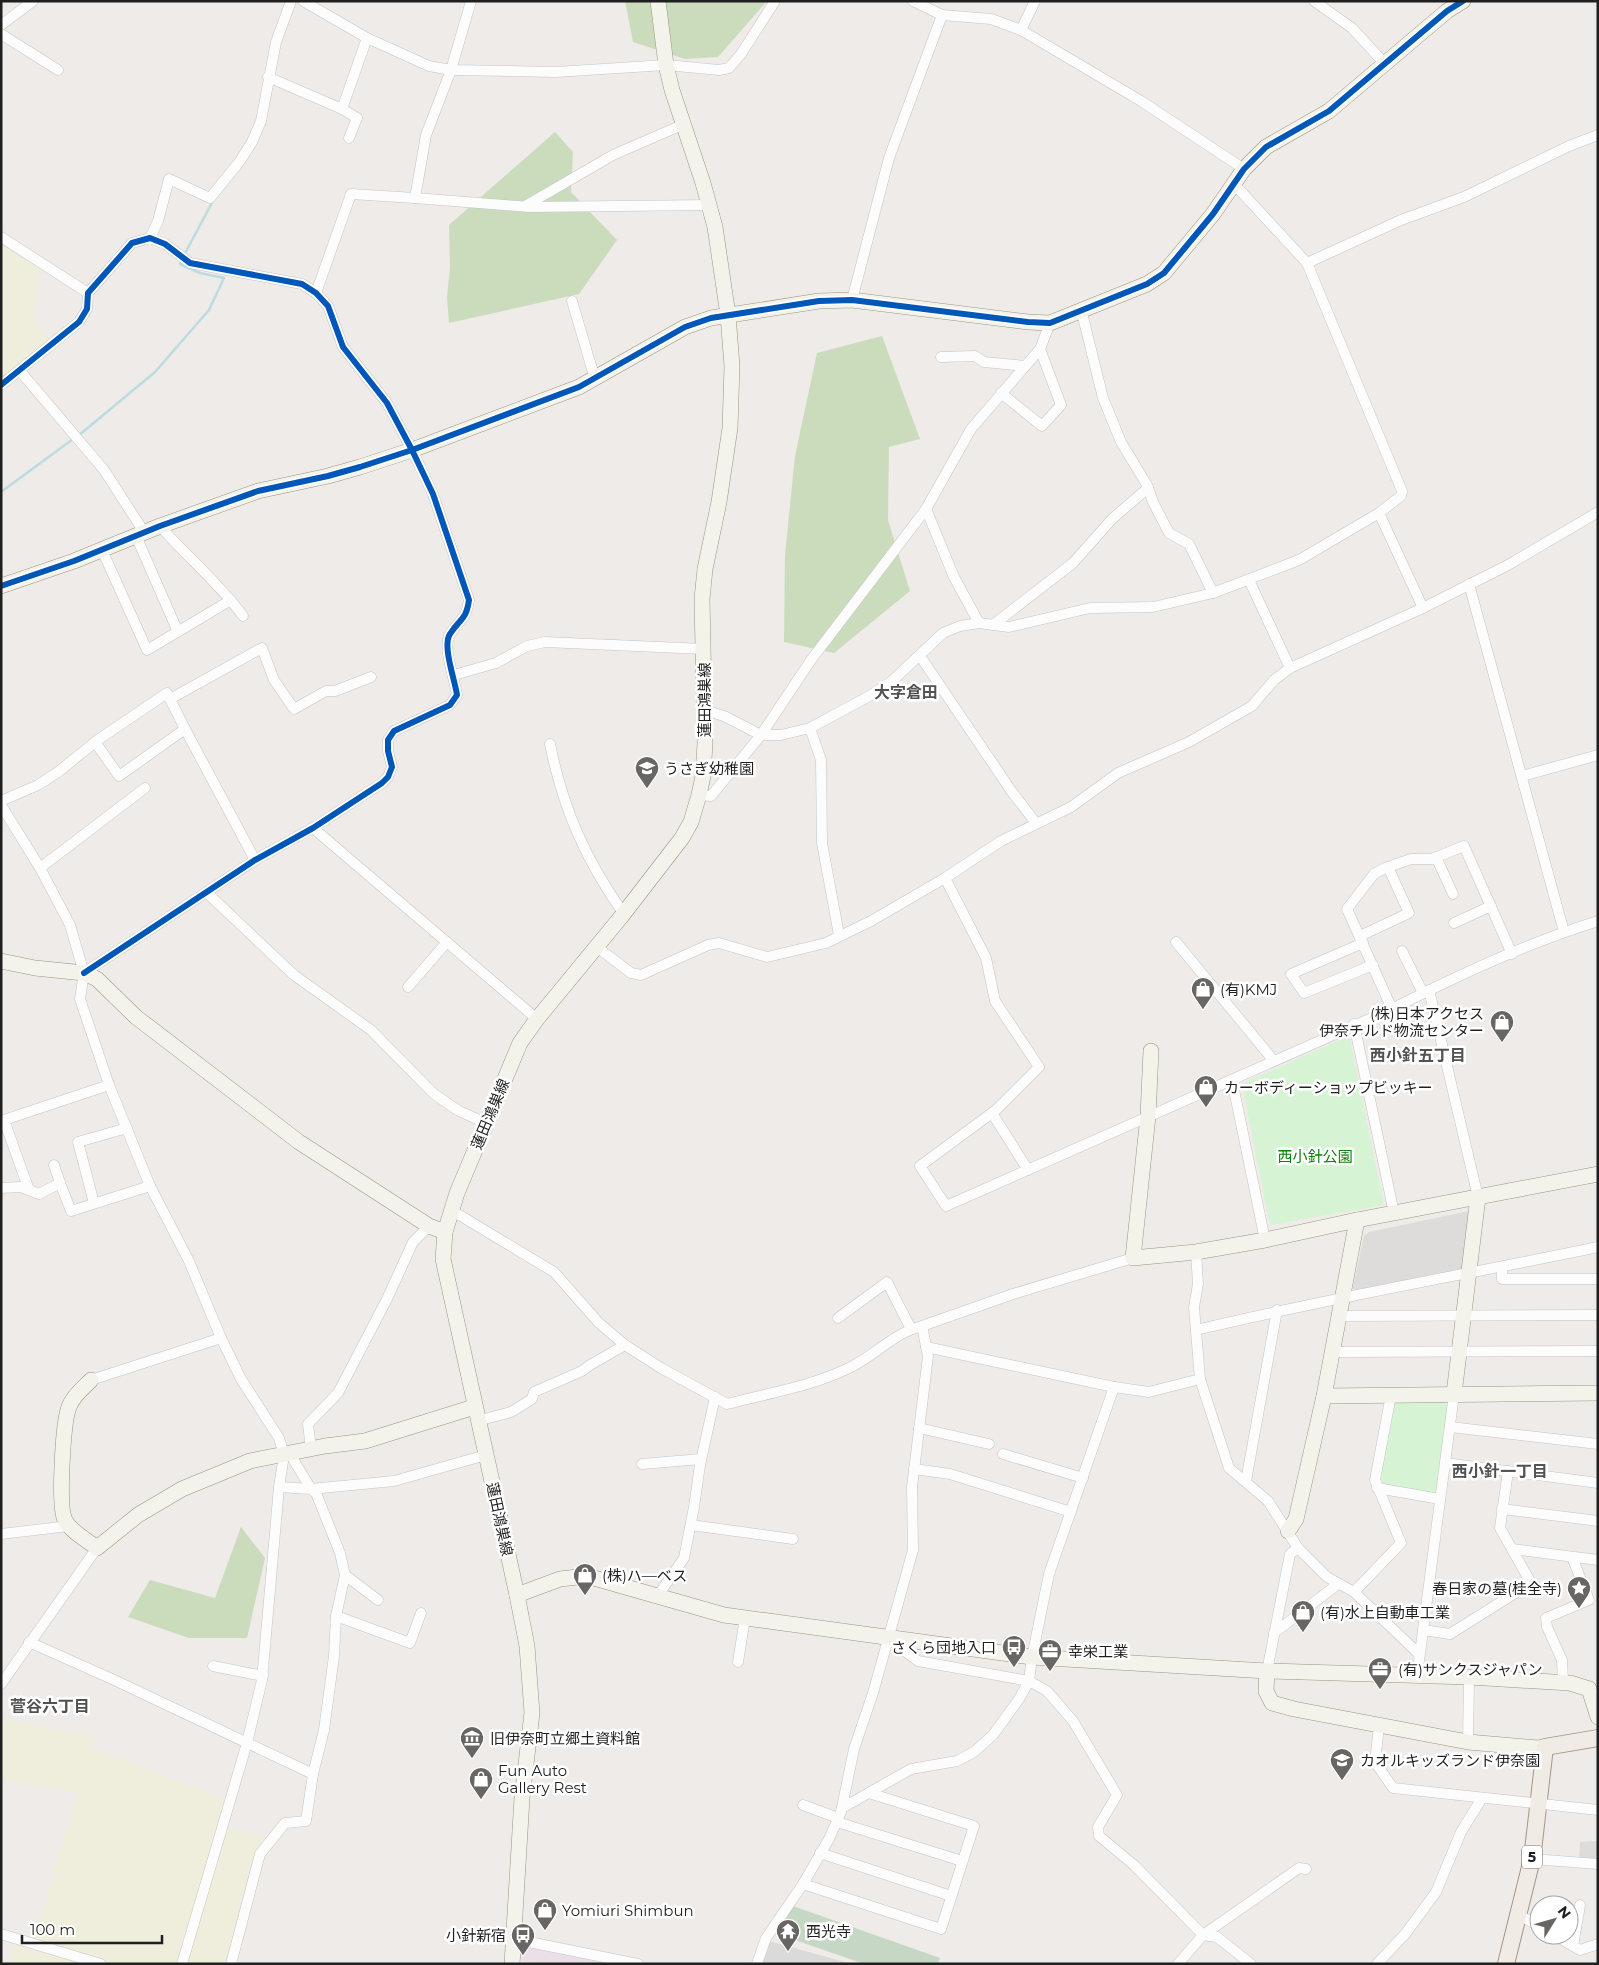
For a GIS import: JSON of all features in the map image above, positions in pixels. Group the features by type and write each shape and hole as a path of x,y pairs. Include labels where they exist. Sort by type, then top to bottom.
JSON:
{"main road":[{"path":"1545,1747 1598,1738"},
{"name":"5","path":"1506,1964 1532,1859 1545,1747"}],"street":[{"path":"1,25 33,1"},
{"path":"150,238 158,221 169,179 210,198 240,161 252,142 261,120 276,42 291,1"},
{"path":"303,1 367,38 429,66 452,70 556,72 666,66 718,70 729,68 741,54 775,1"},
{"path":"415,198 426,135 452,70 471,1"},
{"name":"蓮田鴻巣線","path":"512,1964 522,1798 532,1713 527,1646 443,1259 445,1232 451,1210 520,1043 537,1019 624,914 682,838 691,822 703,776 704,649 702,599 705,569 719,502 730,428 732,366 720,253 710,205 682,125 666,66 658,1"},
{"path":"913,1 942,15 991,19 1021,30 1141,101 1244,169"},
{"path":"1021,30 1035,1"},
{"path":"1314,1 1352,28 1385,64"},
{"path":"1,586 258,491 328,476 412,450 595,379 685,328 704,320 819,301 852,300 1028,322 1050,323 1147,284 1164,273 1234,186 1244,169 1266,147 1329,111 1447,12 1463,1"},
{"path":"852,300 889,158 942,15"},
{"path":"1,34 58,70"},
{"path":"342,110 367,38"},
{"path":"268,77 357,118 350,138"},
{"path":"524,207 613,155 682,125"},
{"path":"1308,263 1400,220 1464,197 1569,146 1598,135"},
{"path":"704,710 724,716 761,735 781,735 810,728 873,694 920,656 943,633 960,626 979,622 1010,627 1090,608 1153,607 1213,593 1299,560 1379,513 1401,496 1402,490 1308,263 1234,186"},
{"path":"316,293 351,194 524,207 710,205"},
{"path":"1,237 88,293"},
{"path":"1,385 79,322 86,309 88,293 132,243 150,238 166,244 190,263 302,284 316,293 328,306 344,347 387,403 412,450 439,510 469,600 467,614 449,635 446,648 454,675 457,695 450,705 394,731 388,740 388,751 392,767 388,777 382,783 313,828 255,860 84,973"},
{"path":"572,301 595,379"},
{"path":"1081,309 1103,398 1121,442 1148,488 1152,502 1169,533 1189,544 1213,593"},
{"path":"699,795 711,796 761,735 811,660 926,509 971,429 1040,349 1050,323"},
{"path":"1001,393 1042,426 1061,405 1040,349"},
{"path":"941,356 975,356 984,362 1025,366"},
{"path":"20,371 104,470 140,534 178,632"},
{"path":"993,625 1073,563 1112,519 1148,488"},
{"path":"926,509 954,578 979,622"},
{"path":"597,947 631,973 641,975 708,945 719,943 766,957 826,943 871,921 945,878 1002,841 1071,807 1118,773 1189,742 1252,706 1274,680 1290,668 1423,608 1508,565 1598,512"},
{"path":"1379,513 1423,608"},
{"path":"160,526 180,550 231,600 243,616"},
{"path":"102,550 147,650 231,600"},
{"path":"1248,580 1290,668"},
{"path":"1469,584 1564,932"},
{"path":"454,675 496,663 528,646 545,642 704,649"},
{"path":"170,698 262,648 274,680 294,709 326,691 335,692 371,677"},
{"path":"920,656 1012,792 1036,823"},
{"path":"1,801 38,785 95,742 167,693 255,860"},
{"path":"810,728 821,760 822,843 839,935"},
{"path":"95,742 119,776 185,729"},
{"path":"550,744 556,777 571,818 601,882 624,914"},
{"path":"1522,776 1598,755"},
{"path":"40,868 145,788"},
{"path":"1,805 40,868 70,925 84,973 80,999 109,1085 150,1186 189,1261 221,1338 241,1379 279,1438 287,1454 311,1489 316,1493 340,1553 345,1575 336,1616 334,1656 324,1730 312,1774 306,1821 285,1823 260,1854 231,1964"},
{"path":"313,828 537,1019"},
{"path":"1392,1008 1347,909 1374,874 1388,867 1411,859 1436,857 1464,846 1512,954"},
{"path":"1436,857 1453,894"},
{"path":"1373,965 1304,993 1291,974 1361,940 1409,913 1388,867"},
{"path":"945,878 986,958 995,1001 1039,1067 992,1113 920,1166 946,1206 1232,1080 1426,991 1564,932 1598,921"},
{"path":"206,892 294,975 371,1030 434,1094 459,1111 486,1124"},
{"path":"1454,923 1491,906"},
{"path":"408,987 447,942"},
{"path":"1176,942 1274,1061"},
{"path":"1402,951 1426,991 1478,1197 1460,1351 1419,1654 1418,1676"},
{"path":"1,961 35,968 84,973 97,979 136,1017 299,1142 430,1226 445,1232"},
{"path":"1354,1024 1394,1214"},
{"path":"1133,1258 1148,1116 1151,1051"},
{"path":"1232,1080 1265,1240"},
{"path":"29,1190 3,1120 109,1085"},
{"path":"992,1113 1028,1170"},
{"path":"94,1203 78,1142 127,1128"},
{"path":"54,1165 71,1211 150,1186"},
{"path":"451,1210 554,1272 599,1323 625,1345 661,1368 727,1404 821,1380 853,1366 911,1329 1014,1294 1133,1258 1196,1252 1265,1240 1357,1220 1598,1174"},
{"path":"1,1188 21,1187 39,1194 60,1183"},
{"path":"1288,1531 1296,1519 1324,1396 1357,1220"},
{"path":"311,1450 308,1424 338,1393 387,1300 413,1242 430,1226"},
{"path":"1196,1330 1277,1310 1598,1247"},
{"path":"1196,1252 1198,1284 1194,1307 1200,1379 1229,1468 1268,1501 1298,1548 1327,1577 1354,1592 1419,1654"},
{"path":"1502,1267 1502,1279 1598,1279"},
{"path":"838,1318 887,1282 911,1329"},
{"path":"1246,1482 1277,1310"},
{"path":"1340,1316 1598,1315"},
{"path":"757,1964 766,1938 803,1884 829,1840 839,1816 854,1748 873,1693 913,1550 912,1487 928,1356 922,1326"},
{"path":"97,1548 69,1526 64,1518 62,1497 68,1409 78,1393 91,1380 221,1338"},
{"path":"1,1684 97,1548 138,1515 182,1489 250,1461 365,1441 476,1414 511,1412 532,1399 534,1392 582,1371 625,1345"},
{"path":"926,1347 1114,1387 1149,1392 1200,1379"},
{"path":"1333,1352 1598,1351"},
{"path":"839,1816 869,1793 911,1769 957,1761 974,1752 993,1736 1030,1681 1032,1657 1049,1574 1114,1387"},
{"path":"1324,1396 1598,1393"},
{"path":"1354,1592 1401,1543 1375,1480 1391,1395"},
{"path":"656,1597 684,1558 701,1459 715,1397"},
{"path":"1450,1427 1598,1444"},
{"path":"919,1428 988,1444"},
{"path":"182,1964 247,1743 263,1676 279,1487 287,1454"},
{"path":"1003,1454 1083,1478"},
{"path":"279,1487 311,1489 394,1481 486,1455"},
{"path":"642,1464 701,1459"},
{"path":"1445,1463 1598,1483"},
{"path":"914,1469 950,1474 1071,1512"},
{"path":"1423,1630 1450,1634 1531,1583 1500,1528 1508,1471"},
{"path":"1377,1488 1440,1499"},
{"path":"1502,1510 1598,1521"},
{"path":"691,1525 793,1539"},
{"path":"1,1534 69,1526"},
{"path":"1298,1548 1290,1554 1267,1671 1266,1692 1272,1703 1379,1726 1468,1742 1545,1747"},
{"path":"1512,1549 1598,1560"},
{"path":"1564,1683 1562,1660 1547,1627 1546,1618 1589,1600 1572,1557"},
{"path":"345,1575 378,1600"},
{"path":"516,1595 560,1579 587,1576 724,1615 888,1639 1032,1657 1267,1671 1469,1677 1564,1683 1589,1689 1598,1717"},
{"path":"1274,1632 1338,1584"},
{"path":"336,1616 410,1643 421,1613"},
{"path":"738,1662 745,1618"},
{"path":"888,1639 918,1661 1030,1681 1047,1691 1073,1721 1118,1795 1098,1827 1099,1836 1134,1865 1203,1935 1217,1937 1251,1964"},
{"path":"29,1642 112,1679 312,1774"},
{"path":"213,1666 263,1676"},
{"path":"1468,1742 1469,1677"},
{"path":"1379,1726 1375,1762 1393,1788 1598,1810"},
{"path":"803,1884 941,1928 974,1826 869,1793"},
{"path":"1377,1964 1406,1933 1436,1892 1461,1832 1482,1798"},
{"path":"803,1805 839,1816 962,1861"},
{"path":"820,1853 951,1896"},
{"path":"1532,1859 1598,1864"},
{"path":"1178,1964 1203,1935 1299,1868 1306,1869"},
{"path":"1580,1905 1573,1946 1580,1950 1598,1944"},
{"path":"1519,1915 1529,1920"},
{"path":"1,1934 101,1964"},
{"path":"514,1939 638,1964"}],"shaded area":[{"path":"1,244 40,268 34,317 51,342 1,381"},
{"path":"1469,1211 1465,1268 1356,1292 1353,1288 1364,1236 1369,1232"},
{"path":"1,1719 94,1737 91,1748 230,1801 223,1826 272,1840 267,1845 231,1964 101,1964 33,1944 78,1792 1,1779"},
{"path":"1598,1841 1598,1860 1579,1859 1580,1842"},
{"path":"15,1938 36,1951 82,1964 9,1964"},
{"name":"西光寺","path":"769,1941 852,1964 763,1964"},
{"path":"521,1945 625,1964 536,1964 518,1960"}],"green space":[{"path":"625,1 767,1 718,57 685,59 633,42"},
{"path":"555,132 573,152 571,192 617,240 579,294 449,323 447,298 450,267 449,225"},
{"path":"882,336 920,439 889,447 888,520 910,591 834,653 784,642 785,555 795,456 817,353"},
{"name":"西小針公園","path":"1349,1036 1384,1205 1270,1225 1242,1084"},
{"path":"1397,1402 1445,1403 1448,1406 1436,1493 1433,1495 1383,1484 1380,1481 1393,1404"},
{"path":"241,1527 265,1558 247,1638 189,1638 128,1617 150,1580 215,1598"},
{"path":"790,1905 940,1958 938,1964 864,1964 778,1934"}],"waterway":[{"path":"184,255 213,201"},
{"path":"78,436 155,372 209,310 224,278 200,273 180,264 182,260"},
{"path":"1,492 73,439"}],"cycle path":[{"path":"1,586 74,561 160,526 258,491 360,467 412,450 579,387 685,327 711,318 819,301 852,300 1028,322 1050,323 1147,284 1164,273 1213,214 1244,169 1266,147 1329,111 1447,11 1463,1"},
{"path":"1,385 79,322 87,309 88,293 132,243 150,238 165,244 190,263 302,284 316,293 328,306 343,347 387,403 412,450 433,494 469,600 464,616 450,634 447,646 457,695 450,705 394,731 388,740 388,751 392,767 388,777 382,783 313,828 255,860 84,973"}],"place":[{"name":"うさぎ幼稚園","path":"647,789"},
{"name":"(有)KMJ","path":"1203,1010"},
{"name":"(株)日本アクセス 伊奈チルド物流センター","path":"1502,1043"},
{"name":"カーボディーショップビッキー","path":"1206,1108"},
{"name":"(株)ハ―ベス","path":"585,1596"},
{"name":"春日家の墓(桂全寺)","path":"1579,1609"},
{"name":"(有)水上自動車工業","path":"1303,1633"},
{"name":"さくら団地入口","path":"1014,1668"},
{"name":"幸栄工業","path":"1050,1672"},
{"name":"(有)サンクスジャパン","path":"1380,1690"},
{"name":"旧伊奈町立郷土資料館","path":"472,1759"},
{"name":"カオルキッズランド伊奈園","path":"1342,1781"},
{"name":"Fun Auto Gallery Rest","path":"481,1800"},
{"name":"Yomiuri Shimbun","path":"545,1931"},
{"name":"西光寺","path":"788,1952"},
{"name":"小針新宿","path":"523,1956"}],"district":[{"name":"大字倉田","path":"906,692"},
{"name":"西小針五丁目","path":"1418,1055"},
{"name":"西小針一丁目","path":"1500,1471"},
{"name":"菅谷六丁目","path":"50,1706"}]}
